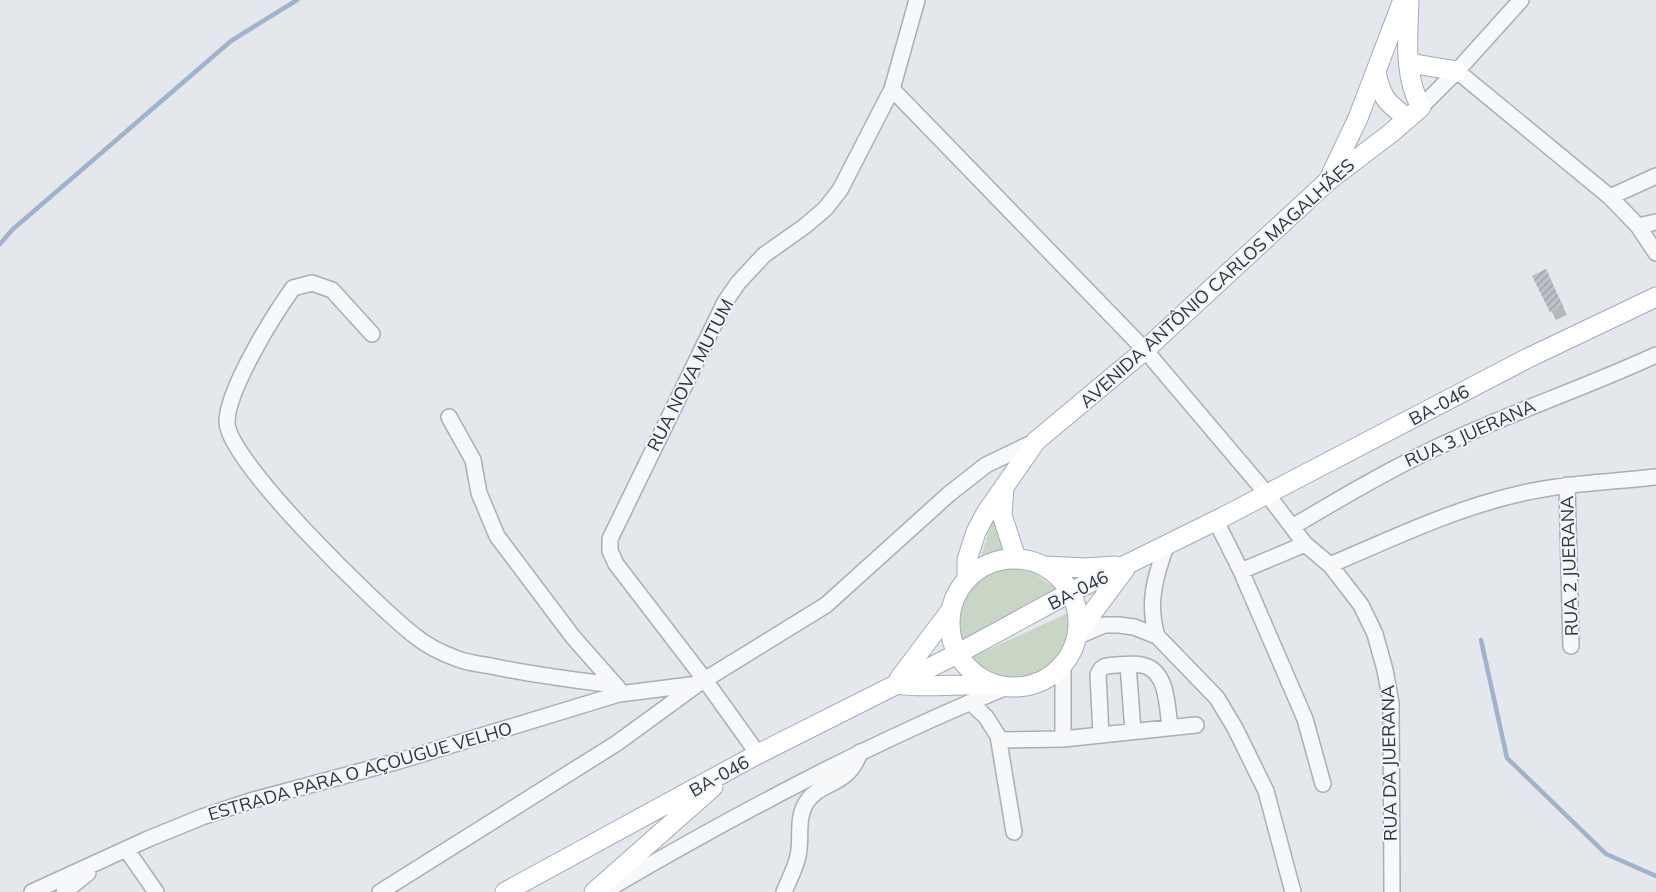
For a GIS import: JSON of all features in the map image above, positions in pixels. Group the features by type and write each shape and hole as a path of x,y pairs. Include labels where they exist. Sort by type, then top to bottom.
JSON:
{"main road":[{"path":"1328,181 1358,118 1403,0"},
{"path":"1376,73 1381,94 1388,103 1414,113 1414,94 1408,64 1409,0"},
{"path":"1408,64 1457,71"},
{"name":"AVENIDA ANTÔNIO CARLOS MAGALHÃES","path":"967,579 970,546 986,513 1036,441 1145,350 1328,181 1414,113"},
{"name":"BA-046","path":"505,892 758,754 957,654 1071,592 1216,521 1528,358 1656,297"},
{"path":"1004,487 1002,515 1016,558"},
{"path":"896,684 951,610 957,594 967,579 981,568 998,560 1016,558 1044,566 1086,568 1129,564"},
{"path":"1077,634 1129,564"},
{"path":"896,684 923,687 961,684 1031,685 1048,678 1063,665 1073,650 1077,634 1078,611 1071,592 1057,575 1044,566"},
{"path":"951,610 950,633 957,654 967,668 980,678 1001,686"},
{"path":"594,892 734,767"}],"street":[{"name":"RUA NOVA MUTUM","path":"758,754 702,682 616,564 610,551 610,539 725,302 738,283 764,255 806,226 825,209 840,190 892,89 917,0"},
{"name":"AVENIDA ANTÔNIO CARLOS MAGALHÃES","path":"1414,113 1457,71 1521,0"},
{"path":"1457,71 1610,197 1638,226 1656,253"},
{"name":"RUA DA JUERANA","path":"892,89 999,202 1145,350 1267,494 1305,544 1330,565 1348,585 1361,605 1375,634 1385,670 1391,704 1392,892"},
{"path":"1610,197 1656,176"},
{"path":"1638,226 1656,222"},
{"path":"372,334 332,290 312,283 293,288 276,312 232,394 227,423 233,444 250,470 301,526 416,637 458,659 518,672 618,689"},
{"name":"RUA 3 JUERANA","path":"1292,527 1368,481 1426,452 1556,395 1656,355"},
{"path":"449,417 473,460 479,493 497,536 573,637 618,689"},
{"path":"380,892 617,743 702,682 826,604 881,558 949,494 986,465 1036,441"},
{"path":"1330,565 1444,516 1523,493 1567,486 1656,477"},
{"name":"RUA 2 JUERANA","path":"1567,486 1571,646"},
{"path":"1216,521 1241,571 1306,719 1323,784"},
{"path":"1241,571 1305,544"},
{"path":"1157,636 1151,618 1152,597 1157,572 1166,546"},
{"path":"1077,634 1104,625 1119,625 1134,627 1157,636 1217,698 1236,728 1266,790 1293,892"},
{"path":"1063,665 1064,739"},
{"path":"1128,665 1133,732"},
{"path":"1101,735 1098,675 1100,669 1105,666 1146,666 1160,679 1164,690 1170,727"},
{"name":"ESTRADA PARA O AÇOUGUE VELHO","path":"32,892 202,816 399,760 618,689 702,682"},
{"path":"602,892 720,825 860,752 1001,686"},
{"path":"970,702 986,717 999,740 1014,832"},
{"path":"999,740 1064,739 1196,725"},
{"path":"784,892 798,855 800,825 804,806 817,792 850,772 860,752"},
{"path":"126,849 156,892"},
{"path":"64,892 105,860"}],"green space":[{"path":"994,514 997,532 1006,551 980,560"},
{"path":"1013,568 1034,573 1056,589 961,641 958,627 959,614 962,602 968,592 987,576"},
{"path":"1068,613 1067,633 1061,651 1050,665 1036,674 1020,679 1003,678 986,671 970,658"}],"building":[{"path":"1546,269 1563,306 1550,312 1532,276"}],"waterway":[{"path":"0,244 12,230 231,41 297,0"},
{"path":"1481,640 1507,758 1606,854 1656,876"}]}
